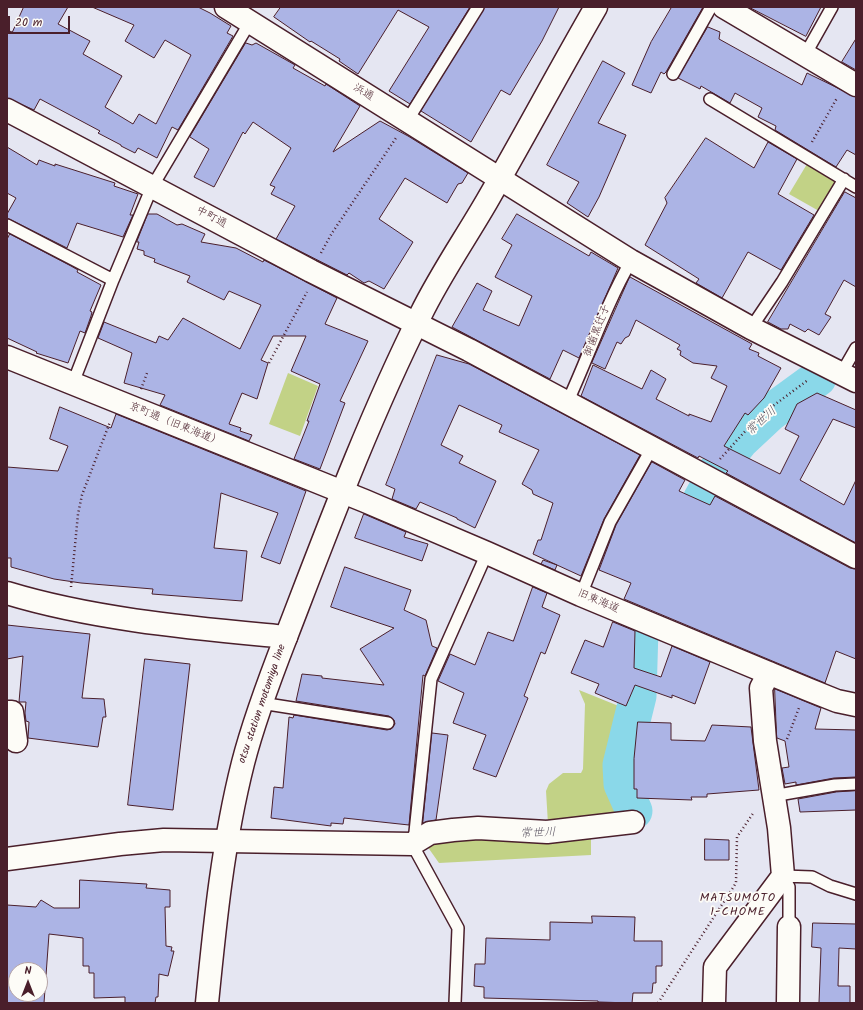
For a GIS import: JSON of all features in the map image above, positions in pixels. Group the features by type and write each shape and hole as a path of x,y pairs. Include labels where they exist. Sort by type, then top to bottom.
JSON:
{"street":[{"name":"浜通","path":"226,7 254,15 407,121 630,261 751,328 841,374"},
{"path":"286,636 343,492 399,359 416,324 452,258 500,179 596,7"},
{"path":"724,7 852,82"},
{"name":"中町通","path":"7,110 314,273 469,350 856,557"},
{"name":"京町通（旧東海道）","path":"7,357 343,492"},
{"name":"旧東海道","path":"343,492 487,553 581,595 807,689 837,701 856,706"},
{"name":"otsu station motomiya line","path":"7,593 47,604 134,619 208,629 286,636 261,703 243,762 226,841 218,889 207,1003"},
{"path":"714,1003 714,967 783,876 779,828 765,741 763,718 761,688 769,673"},
{"path":"7,712 12,712 16,741"},
{"path":"7,859 157,841 412,844 430,833 453,830 478,828 547,832 633,822"},
{"path":"788,1003 789,927"}],"lane":[{"path":"407,121 478,7"},
{"path":"673,74 711,7"},
{"path":"805,55 832,7"},
{"path":"73,383 113,280 152,187 254,15"},
{"path":"710,99 856,187"},
{"path":"751,328 782,282 844,179"},
{"path":"7,225 113,280"},
{"name":"御歯黒辻子","path":"567,403 586,364 615,288 630,261"},
{"path":"841,374 856,348"},
{"path":"581,595 610,522 652,448"},
{"path":"455,1003 458,928 412,844 415,832 431,679 487,553"},
{"path":"261,703 388,723"},
{"path":"784,794 835,785 856,784"},
{"path":"783,876 812,877 830,886 856,894"},
{"path":"783,876 789,887 789,927"}],"path":[{"path":"805,155 852,82"},
{"path":"269,363 314,273 332,233 407,121"},
{"path":"707,478 712,469 737,438 758,417 841,374"},
{"path":"71,590 78,514 84,490 118,402"},
{"path":"786,740 807,689"},
{"path":"658,1003 736,882 736,837 755,811"}],"green space":[{"path":"807,164 837,181 819,211 789,194"},
{"path":"288,373 318,386 300,436 269,424"},
{"path":"579,690 631,711 618,763 620,785 631,817 548,824 546,791 549,784 563,773 581,773 583,769 585,704"},
{"path":"591,836 591,855 439,863 427,846 437,841"}],"building":[{"path":"24,7 68,7 58,24 90,41 83,54 122,76 105,107 133,124 139,114 156,124 191,55 165,40 154,58 125,41 134,25 92,7 198,7 231,26 227,33 233,36 178,130 172,127 157,158 138,148 135,153 121,146 98,133 100,131 40,99 34,110 7,98 7,30 12,32"},
{"path":"281,7 470,7 410,104 389,91 429,27 398,10 358,74 339,61 340,59 311,41 310,42 274,17"},
{"path":"485,7 559,7 542,41 510,95 501,90 471,142 421,111"},
{"path":"672,7 703,7 666,72 664,74 661,72 651,93 632,85 651,42"},
{"path":"749,7 821,7 806,36"},
{"path":"708,27 720,32 719,39 802,85 807,73 856,97 856,155 847,150 836,167 775,130 776,126 758,117 762,108 735,93 730,103 701,86 700,89 678,78"},
{"path":"856,39 856,70 842,62"},
{"path":"246,43 252,45 256,43 295,65 293,68 325,86 326,84 360,106 333,152 380,121 408,136 468,173 462,183 458,184 447,203 405,178 379,219 413,242 384,289 369,281 364,283 349,273 347,275 276,239 295,206 271,194 275,187 270,185 291,148 253,122 245,134 243,132 214,187 194,177 209,149 190,137"},
{"path":"603,61 625,73 598,123 626,135 599,197 588,217 567,203 579,182 547,165"},
{"path":"706,138 754,168 768,142 797,159 778,194 814,215 781,270 748,252 722,298 696,283 699,279 645,245 667,203 665,198"},
{"path":"7,147 37,165 39,160 55,166 55,164 115,183 114,186 138,194 130,215 133,215 123,237 77,223 67,248 7,218 7,214 16,198 7,193"},
{"path":"845,192 856,198 856,287 844,280 825,314 831,317 819,335 808,329 805,332 790,324 788,329 781,329 768,322"},
{"path":"148,214 157,214 177,225 182,224 205,234 201,242 236,248 263,262 264,260 337,298 325,324 368,341 340,401 345,403 320,469 294,459 309,421 307,421 320,384 291,371 306,336 273,336 261,360 268,363 257,399 242,393 229,424 241,428 240,431 252,435 249,441 160,405 165,395 124,383 132,353 98,338 104,322 156,343 159,336 168,340 183,318 240,349 261,305 229,291 224,300 187,282 190,276 154,262 155,259 144,255 144,251 137,249 139,242 137,242"},
{"path":"517,214 589,256 591,252 618,268 579,358 563,350 550,379 452,327 477,283 492,291 483,310 519,326 532,296 495,277 512,245 502,239"},
{"path":"10,234 71,266 78,270 77,272 101,285 90,311 92,312 85,333 80,331 68,363 36,353 37,352 7,338 7,240"},
{"path":"630,277 752,344 749,349 759,353 758,356 781,368 764,398 748,415 745,413 724,446 780,474 799,436 785,429 797,404 817,393 856,410 856,428 833,419 800,480 844,505 856,480 856,543 726,473 728,471 699,456 698,458 581,396 593,365 642,389 651,370 666,379 656,399 689,416 689,414 711,422 727,386 711,378 717,366 693,363 680,355 681,351 677,349 680,345 636,320 629,336 625,338 621,344 617,342 605,369 592,363"},
{"path":"437,355 469,364 640,455 604,519 581,576 533,554 538,540 541,540 553,503 533,494 532,490 522,484 539,450 499,432 502,425 459,405 441,445 463,456 459,463 496,481 475,528 457,518 420,502 416,509 392,499 395,489 386,485"},
{"path":"60,407 111,428 116,414 306,491 280,564 261,557 278,513 221,493 214,548 247,551 242,601 152,594 153,589 81,583 54,579 11,567 11,558 7,558 7,467 58,471 68,446 50,439"},
{"path":"652,462 685,480 679,491 710,505 715,496 850,568 856,569 856,659 836,651 825,683 624,599 631,583 599,570 616,525"},
{"path":"364,514 406,532 404,537 428,544 422,561 355,538"},
{"path":"543,560 557,565 555,570 541,564"},
{"path":"345,567 411,590 404,610 426,620 432,646 437,648 425,676 423,675 409,825 344,818 343,824 331,823 331,826 271,818 274,787 283,788 289,717 293,718 294,715 387,730 391,729 395,724 394,720 389,716 296,701 302,674 322,676 322,678 384,685 360,649 394,628 331,607"},
{"path":"533,587 547,593 542,607 560,615 545,654 541,652 524,696 528,698 496,777 473,769 486,735 453,723 464,693 438,681 450,654 475,665 488,632 513,641"},
{"path":"613,622 635,631 634,668 661,677 672,646 710,662 695,704 672,695 672,698 635,685 626,706 595,693 599,684 571,673 585,640 603,647"},
{"path":"7,625 90,634 82,698 104,699 106,717 103,717 98,747 28,738 29,722 26,721 26,702 19,702 23,656 7,659"},
{"path":"145,659 190,664 173,810 128,805"},
{"path":"775,689 821,708 815,729 856,730 856,777 834,778 796,785 796,782 785,784 782,768 789,767 785,741 777,738"},
{"path":"638,722 671,723 671,740 705,741 712,725 751,727 759,790 707,794 707,797 691,797 692,800 637,798 637,789 634,789 634,759"},
{"path":"432,733 448,735 436,820 423,823"},
{"path":"856,791 856,810 800,812 798,799 836,792"},
{"path":"705,839 729,840 729,860 705,860"},
{"path":"80,880 147,884 146,888 170,890 170,907 165,907 166,946 172,947 171,951 174,951 168,976 159,974 158,997 156,997 155,1003 125,1003 125,997 94,998 94,973 89,973 89,966 83,966 83,938 49,934 47,962 8,962 8,1002 44,1003 7,1003 7,905 36,907 41,900 54,908 79,908"},
{"path":"592,916 635,917 634,941 662,941 662,966 656,966 656,983 653,983 652,993 633,993 632,1003 484,998 484,987 474,986 475,964 485,964 486,938 550,940 550,922 592,923"},
{"path":"813,923 856,924 856,949 839,948 838,986 850,986 850,1003 819,1003 821,948 812,947"}],"waterway":[{"name":"常世川","path":"714,474 740,441 770,413 818,378"},
{"name":"常世川","path":"688,548 698,532 701,500 706,491"},
{"name":"常世川","path":"634,811 622,784 621,765 638,696 640,629"}],"district":[{"name":"MATSUMOTO 1-CHOME","path":"738,906"}]}
